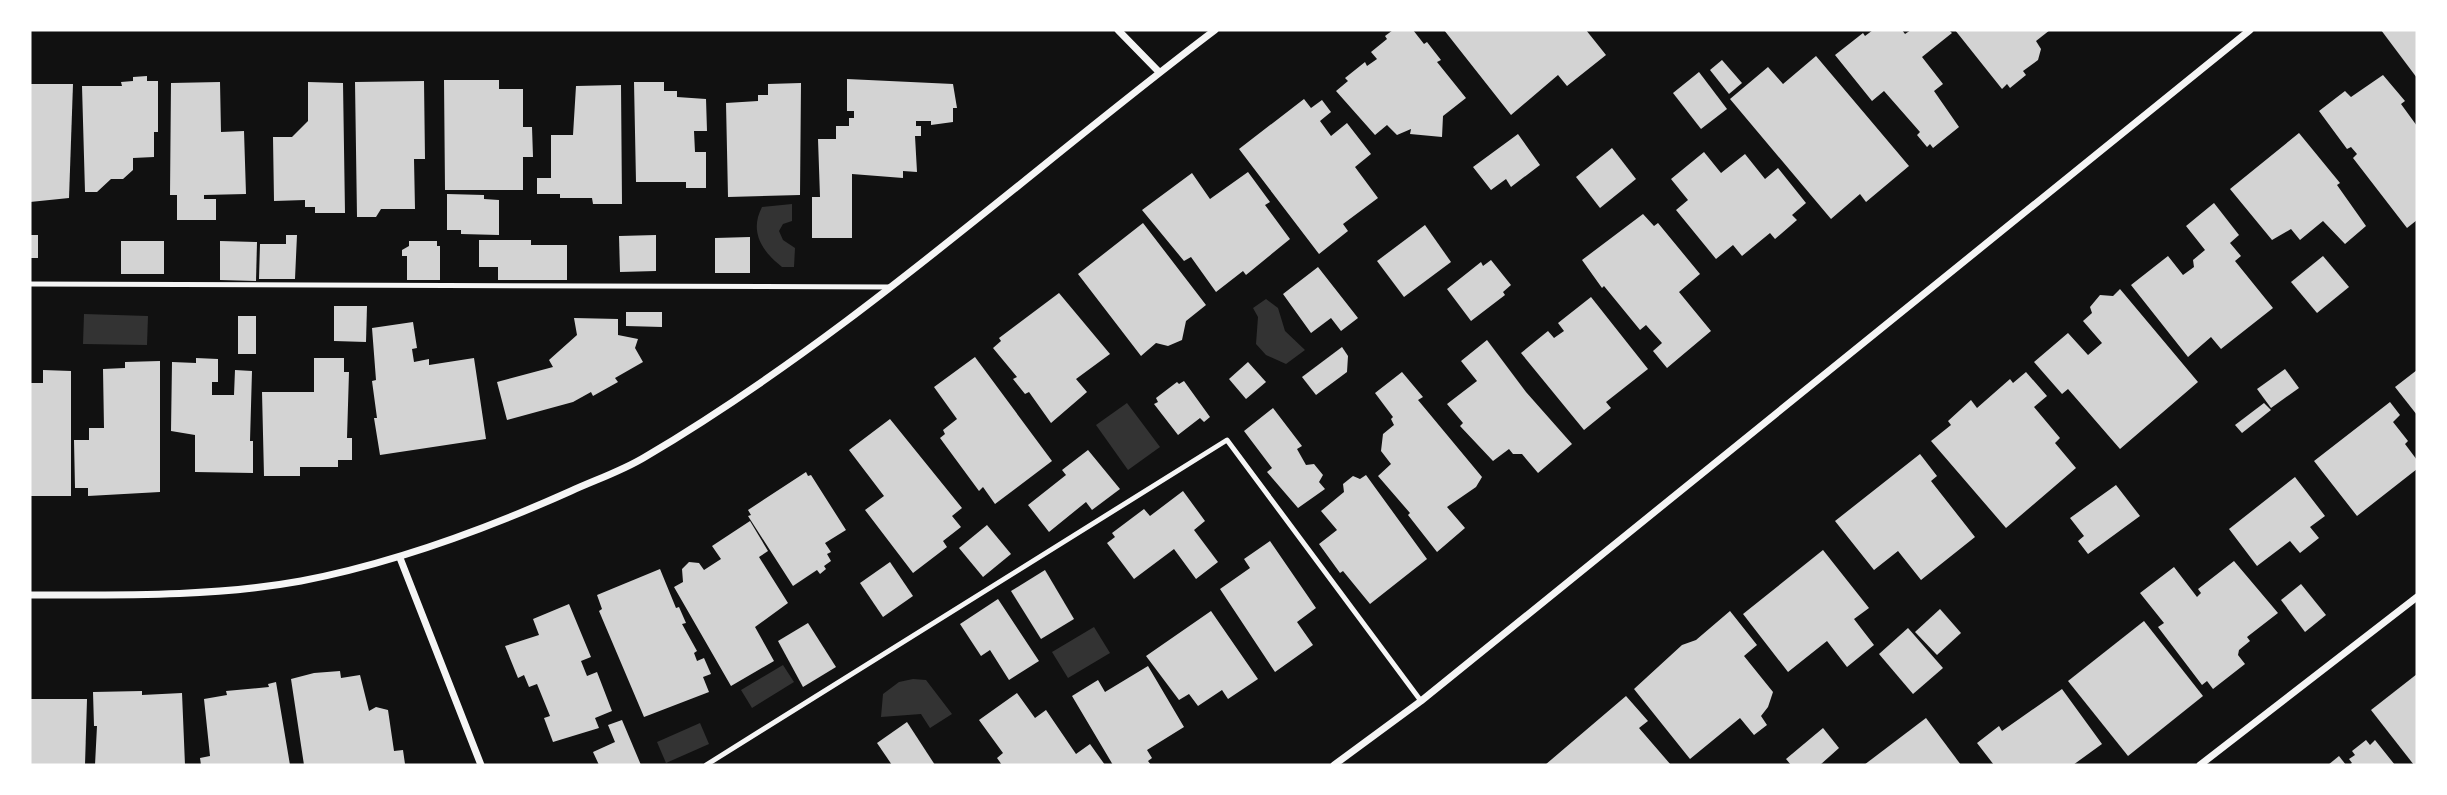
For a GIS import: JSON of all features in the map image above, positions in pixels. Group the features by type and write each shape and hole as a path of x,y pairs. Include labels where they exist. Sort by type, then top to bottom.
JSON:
{"street":[{"path":"1118,30 1159,72"},
{"path":"30,595 113,596 298,581 400,558 521,513 642,459 745,394 891,287 1215,30"},
{"path":"1334,765 1421,701 2250,30"},
{"path":"400,558 481,765"},
{"path":"2200,765 2417,597"}],"lane":[{"path":"30,284 891,287"},
{"path":"706,765 1227,440 1421,701"}],"shaded area":[{"path":"792,204 792,221 783,224 779,231 783,240 795,248 794,267 782,267 763,248 757,233 758,216 762,207"},
{"path":"1266,299 1278,308 1285,331 1305,350 1286,364 1266,355 1256,344 1258,317 1253,308"},
{"path":"84,314 148,316 147,345 83,344"},
{"path":"1127,403 1160,447 1128,470 1096,425"},
{"path":"1094,627 1110,653 1068,678 1052,652"},
{"path":"783,665 794,682 752,708 741,690"},
{"path":"926,680 952,714 930,728 921,714 881,717 883,694 899,682"},
{"path":"700,723 709,744 666,763 657,742"}],"building":[{"path":"1393,30 1413,30 1424,44 1427,42 1441,60 1437,62 1466,98 1443,116 1442,137 1410,134 1411,129 1397,135 1387,125 1375,135 1336,91 1348,81 1345,78 1365,62 1367,66 1377,59 1371,52 1387,39 1385,36"},
{"path":"1444,30 1586,30 1606,55 1567,86 1558,75 1511,115"},
{"path":"1873,30 1902,30 1905,34 1911,30 1949,30 1952,33 1922,57 1943,84 1934,91 1959,127 1933,148 1930,144 1927,147 1917,135 1920,132 1884,91 1872,101 1835,55 1863,33 1865,36"},
{"path":"1955,30 2050,30 2036,41 2041,49 2038,60 2023,71 2026,75 2010,88 2007,84 2002,89"},
{"path":"2381,30 2417,30 2417,78"},
{"path":"1816,56 1909,166 1866,202 1860,194 1831,219 1730,99 1768,67 1783,84"},
{"path":"1722,60 1742,83 1729,94 1710,70"},
{"path":"1699,72 1727,109 1701,129 1673,93"},
{"path":"2383,75 2405,101 2401,104 2417,126 2417,220 2407,228 2353,158 2357,154 2351,147 2347,149 2319,111 2345,91 2351,97"},
{"path":"147,76 147,81 158,81 158,132 154,132 154,157 133,158 133,170 123,179 111,179 97,192 85,192 82,86 122,86 121,82 133,81 133,77"},
{"path":"847,79 953,84 957,108 953,108 953,122 931,125 931,121 916,121 916,126 921,126 921,136 915,136 917,172 903,171 903,178 852,174 852,238 812,238 812,197 820,197 818,139 836,139 836,126 849,126 849,118 854,118 854,111 847,111"},
{"path":"444,80 499,80 499,89 523,89 523,127 532,127 533,157 523,157 523,190 445,190"},
{"path":"424,81 425,159 414,159 415,209 381,209 376,217 357,217 355,82"},
{"path":"220,82 221,132 244,131 246,194 204,195 204,199 216,199 216,220 177,220 177,195 170,195 171,83"},
{"path":"308,82 343,83 345,213 315,213 315,207 305,207 305,200 274,201 273,137 292,137 308,121"},
{"path":"634,82 664,82 664,91 677,91 677,97 706,99 707,131 694,131 695,152 706,152 706,188 686,188 686,182 636,182"},
{"path":"801,83 800,195 728,197 726,103 758,101 758,95 768,95 768,84"},
{"path":"30,84 73,84 69,198 30,202"},
{"path":"621,85 622,204 593,204 592,198 560,198 560,194 537,194 537,178 551,178 551,135 573,135 576,86"},
{"path":"1304,99 1311,108 1322,100 1331,112 1320,121 1331,136 1347,123 1371,154 1355,167 1378,198 1343,224 1348,231 1319,254 1239,149"},
{"path":"2299,133 2340,183 2337,185 2366,226 2345,244 2323,221 2300,240 2291,229 2272,240 2230,189"},
{"path":"1518,134 1540,165 1511,187 1506,179 1491,190 1473,167"},
{"path":"1612,148 1636,179 1600,208 1576,177"},
{"path":"1704,152 1721,173 1745,154 1765,179 1778,168 1806,203 1792,215 1797,220 1775,239 1770,233 1742,256 1733,245 1716,259 1676,210 1688,200 1671,179"},
{"path":"1248,172 1270,202 1265,205 1290,239 1246,275 1243,271 1216,292 1191,257 1184,261 1142,210 1192,173 1210,199"},
{"path":"447,194 484,195 484,199 499,200 499,235 461,234 461,230 447,230"},
{"path":"2214,203 2239,235 2230,243 2241,256 2235,261 2273,308 2221,349 2211,337 2188,357 2131,285 2168,256 2183,275 2194,267 2193,260 2205,250 2186,226"},
{"path":"1643,214 1654,226 1658,223 1700,274 1679,292 1711,331 1667,368 1653,351 1662,343 1646,325 1640,330 1604,286 1602,288 1582,260"},
{"path":"1143,223 1206,305 1186,321 1182,340 1168,346 1156,343 1141,356 1078,274"},
{"path":"1425,225 1451,262 1404,297 1377,261"},
{"path":"30,235 38,235 38,258 30,258"},
{"path":"286,235 297,235 295,279 259,279 260,244 286,244"},
{"path":"656,235 656,271 620,272 619,236"},
{"path":"750,237 750,273 715,273 715,238"},
{"path":"479,240 531,240 531,245 567,245 567,280 498,280 498,267 479,267"},
{"path":"121,241 164,241 164,274 121,274"},
{"path":"220,241 257,242 256,281 220,280"},
{"path":"409,241 437,241 437,246 440,246 440,280 407,280 407,256 402,256 402,250 409,246"},
{"path":"2323,256 2349,287 2317,313 2291,282"},
{"path":"1491,260 1511,285 1503,292 1505,295 1471,321 1447,289 1481,262 1483,266"},
{"path":"1318,267 1358,318 1341,331 1331,318 1311,333 1283,294"},
{"path":"2120,289 2198,382 2120,449 2068,389 2062,394 2034,362 2068,333 2088,355 2102,343 2083,321 2092,313 2090,307 2100,295 2113,296"},
{"path":"1059,293 1110,354 1076,379 1087,392 1051,423 1029,392 1025,394 1013,379 1017,377 993,348 1001,341 999,338"},
{"path":"1591,297 1648,369 1606,402 1611,408 1584,430 1521,353 1548,331 1554,338 1564,331 1558,323"},
{"path":"334,306 367,306 366,342 334,341"},
{"path":"626,312 662,312 662,327 626,326"},
{"path":"238,316 256,316 256,354 238,354"},
{"path":"574,318 618,319 618,335 638,339 635,348 643,362 615,378 618,382 593,396 591,392 573,402 507,420 497,382 553,367 549,360 577,335"},
{"path":"413,322 417,348 412,349 414,362 429,359 429,365 474,358 486,439 380,455 374,418 377,418 372,381 376,380 372,328"},
{"path":"1487,340 1526,392 1572,444 1538,473 1522,454 1513,454 1509,449 1493,461 1460,426 1463,423 1447,404 1477,381 1461,361"},
{"path":"1342,347 1348,356 1347,372 1316,395 1302,377"},
{"path":"975,357 1052,461 995,504 983,487 979,491 940,438 945,434 943,430 957,419 934,387"},
{"path":"196,358 218,359 218,382 212,382 212,395 234,395 235,370 252,371 250,441 253,441 253,473 195,472 195,435 171,431 172,362 196,363"},
{"path":"314,358 344,358 344,372 349,372 347,438 352,438 352,460 338,460 338,467 300,467 300,476 264,476 262,392 314,392"},
{"path":"160,361 160,492 88,496 88,488 75,488 74,440 89,440 89,428 104,428 103,369 125,368 125,362"},
{"path":"1248,362 1266,382 1246,399 1229,379"},
{"path":"2285,369 2299,388 2271,408 2257,389"},
{"path":"43,370 71,371 71,496 30,496 30,383 43,383"},
{"path":"2417,370 2417,415 2395,387"},
{"path":"1402,372 1423,397 1418,400 1482,477 1476,487 1447,507 1465,528 1437,552 1408,515 1410,513 1378,476 1391,464 1381,451 1383,434 1394,425 1391,419 1393,417 1375,393"},
{"path":"2026,372 2047,396 2034,407 2060,438 2055,443 2076,468 2006,528 1931,441 1951,425 1948,421 1971,400 1977,408 2010,379 2013,383"},
{"path":"1184,381 1210,417 1204,422 1200,418 1178,435 1154,404 1158,402 1156,398 1177,382 1179,384"},
{"path":"2390,402 2400,415 2393,422 2408,441 2405,444 2417,460 2417,469 2357,516 2314,461"},
{"path":"2264,403 2271,410 2242,433 2235,425"},
{"path":"1273,408 1302,446 1297,449 1306,465 1314,464 1323,475 1319,482 1325,489 1298,508 1267,472 1272,468 1244,431"},
{"path":"890,419 962,508 952,516 961,527 943,541 947,547 913,573 865,510 884,496 849,450"},
{"path":"1088,450 1120,489 1092,510 1086,502 1049,532 1028,505 1066,475 1062,470"},
{"path":"1920,454 1937,476 1931,481 1975,537 1921,580 1898,551 1874,570 1835,521"},
{"path":"806,472 808,476 811,475 846,530 825,543 831,552 827,554 831,561 824,566 826,569 820,574 817,570 793,586 748,516 751,515 748,510"},
{"path":"1366,475 1427,559 1370,604 1343,571 1340,573 1319,544 1337,530 1321,511 1344,492 1343,484 1353,476 1360,479"},
{"path":"2295,477 2325,516 2310,527 2319,538 2300,553 2290,541 2257,566 2229,529"},
{"path":"2116,485 2140,516 2088,554 2078,541 2084,536 2070,518"},
{"path":"1183,491 1205,521 1194,530 1218,562 1196,579 1174,549 1134,579 1107,543 1115,537 1112,533 1144,509 1150,516"},
{"path":"750,521 768,551 759,557 788,603 755,627 774,661 731,686 674,587 683,582 682,569 689,562 699,563 704,570 721,559 712,546"},
{"path":"987,525 1011,554 983,577 959,548"},
{"path":"1270,541 1316,608 1297,622 1313,645 1275,672 1220,589 1250,568 1244,559"},
{"path":"1823,550 1869,608 1854,619 1874,645 1847,667 1827,641 1788,672 1743,614"},
{"path":"2234,561 2278,613 2247,637 2250,641 2239,650 2238,655 2245,664 2213,689 2207,681 2202,685 2158,627 2164,623 2140,593 2174,567 2197,597 2201,593 2198,589"},
{"path":"890,562 913,596 883,617 860,583"},
{"path":"660,569 676,608 679,607 686,623 682,624 697,651 694,653 697,661 704,658 711,674 703,677 709,692 644,717 599,611 602,609 597,595"},
{"path":"1045,570 1074,619 1041,639 1011,591"},
{"path":"2301,584 2326,615 2305,632 2281,600"},
{"path":"998,599 1039,661 1009,680 990,650 981,656 960,624"},
{"path":"569,604 591,657 581,661 587,676 597,672 612,711 595,718 599,728 553,742 544,718 550,716 537,684 529,687 524,675 518,678 505,646 539,635 533,619"},
{"path":"1940,609 1961,633 1937,655 1915,632"},
{"path":"1211,611 1258,679 1228,699 1222,690 1198,706 1189,694 1179,700 1146,656"},
{"path":"1730,611 1757,645 1744,656 1773,692 1768,707 1761,716 1767,725 1754,735 1740,718 1690,759 1634,689 1682,645 1696,640"},
{"path":"2144,621 2203,696 2128,756 2068,681"},
{"path":"808,623 836,667 803,687 778,641"},
{"path":"1908,628 1943,668 1913,694 1879,654"},
{"path":"1148,666 1184,727 1147,750 1152,758 1148,761 1151,765 1113,765 1072,696 1098,680 1105,692"},
{"path":"340,671 341,678 360,675 369,711 376,707 388,710 394,751 403,750 405,764 304,765 291,679 314,673"},
{"path":"2417,674 2417,765 2414,765 2371,710"},
{"path":"276,682 290,765 201,765 200,758 210,756 204,699 227,695 226,691 269,687 268,684"},
{"path":"2062,689 2102,744 2073,765 1994,765 1977,743 1999,726 2002,731"},
{"path":"142,691 142,695 182,693 185,765 95,765 97,726 94,726 93,692"},
{"path":"1017,693 1035,718 1046,710 1076,754 1090,744 1105,765 1002,765 997,758 1003,753 979,720"},
{"path":"1626,696 1648,721 1639,728 1671,765 1545,765"},
{"path":"30,699 87,699 85,765 30,765"},
{"path":"1926,718 1961,765 1864,765"},
{"path":"622,720 641,765 599,765 593,752 615,742 608,725"},
{"path":"907,722 935,765 892,765 877,743"},
{"path":"1823,728 1839,748 1820,765 1791,765 1786,759"},
{"path":"2366,740 2370,745 2375,740 2395,765 2349,765 2352,763 2349,759 2355,755 2352,751"},
{"path":"2339,756 2346,765 2328,765"}]}
